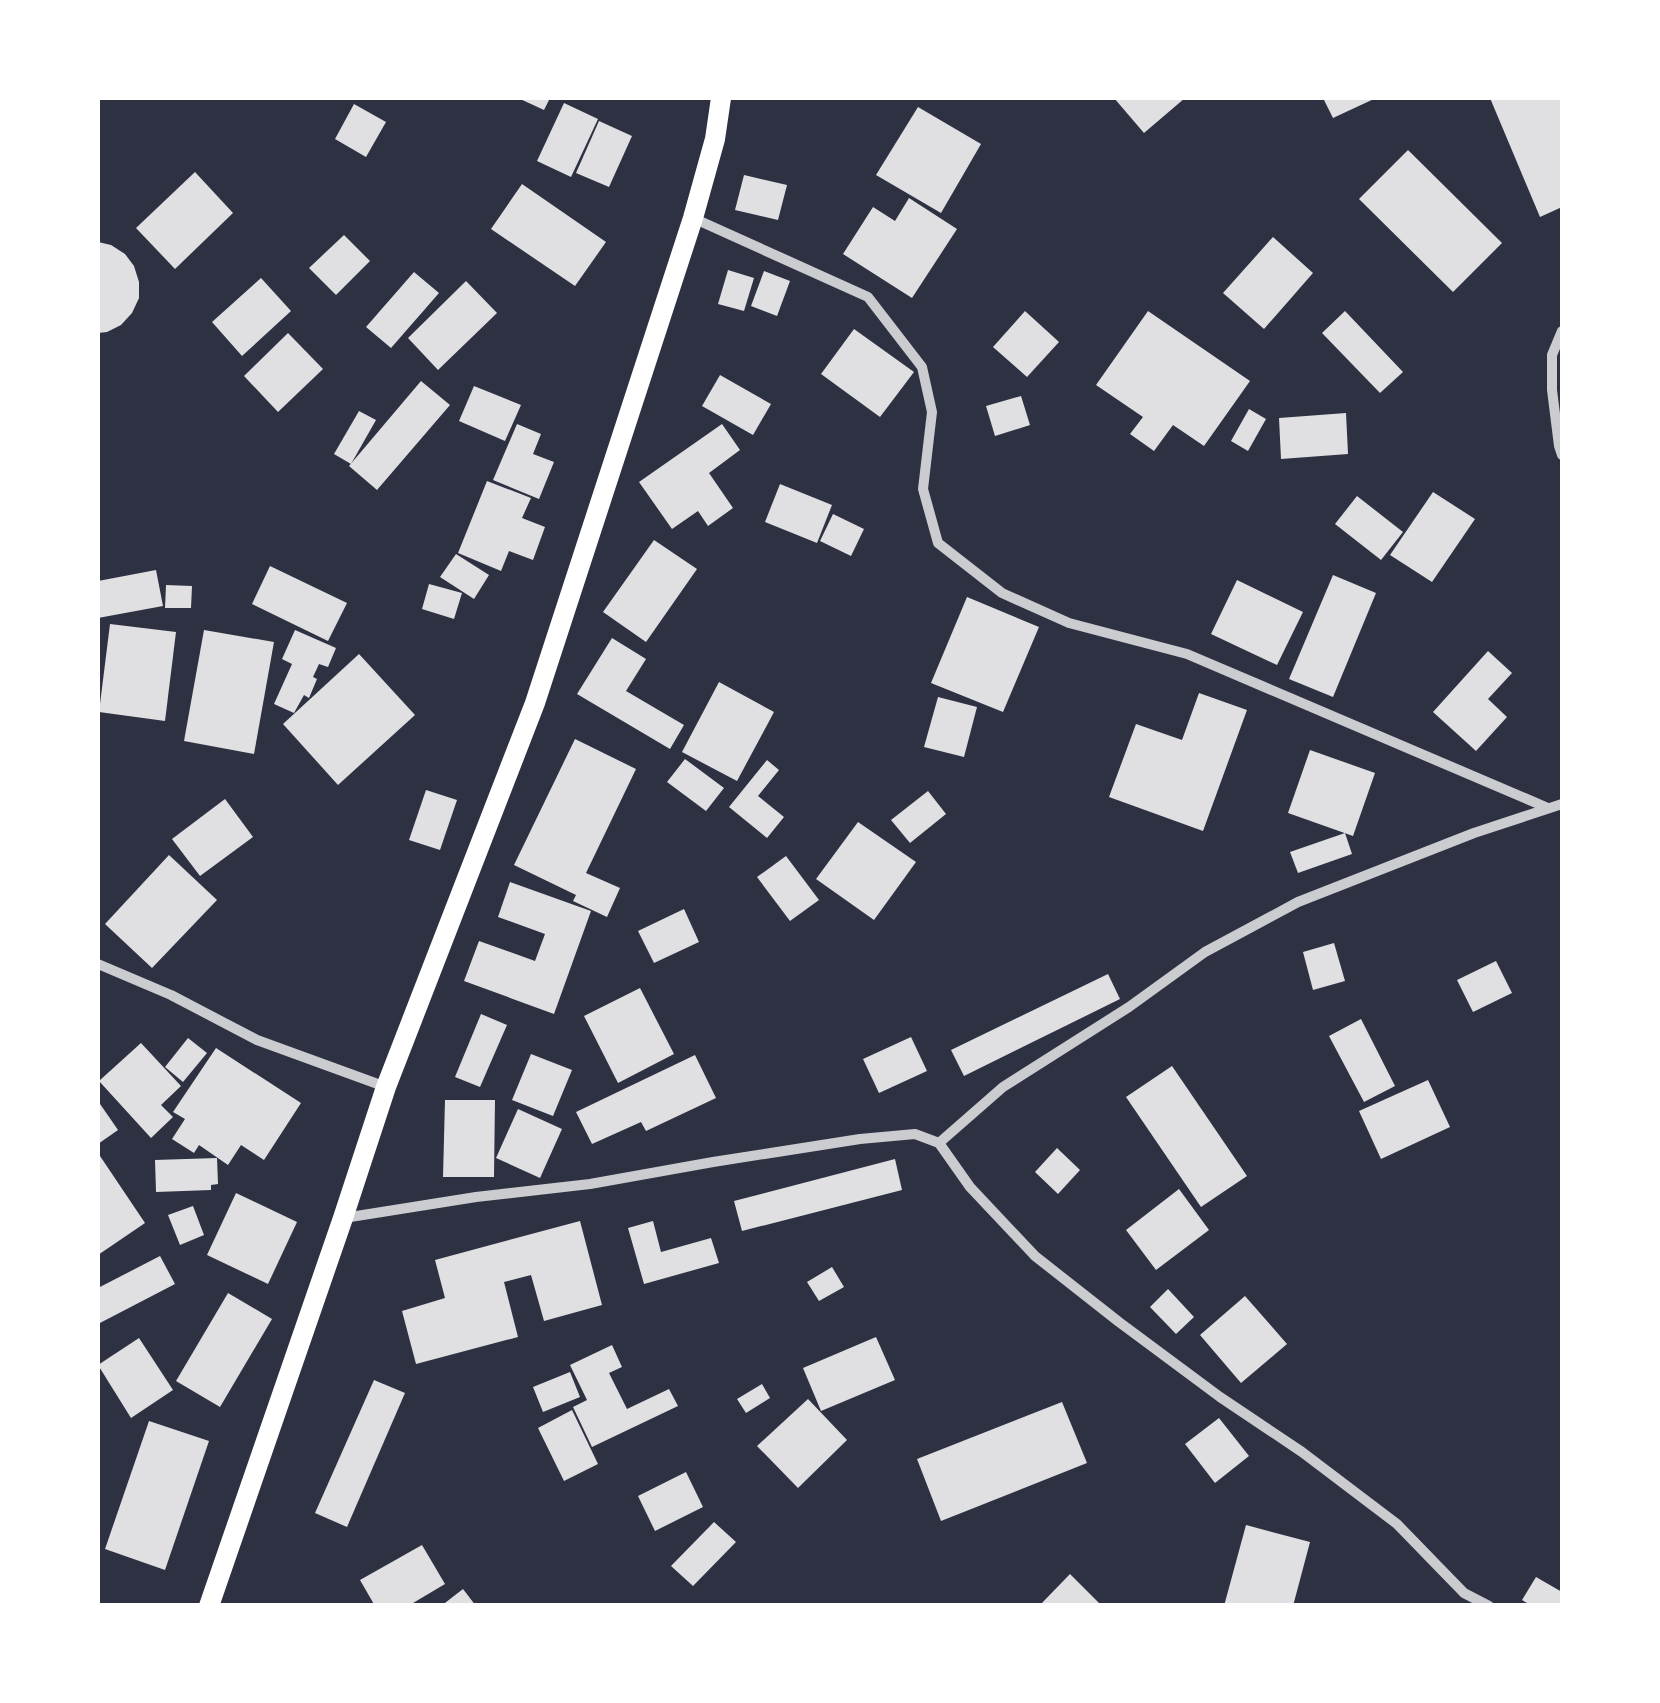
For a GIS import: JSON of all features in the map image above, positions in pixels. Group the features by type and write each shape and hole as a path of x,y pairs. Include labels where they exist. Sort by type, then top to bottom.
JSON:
{"main road":[{"path":"209,1606 386,1087 535,703 693,218 716,139 721,98"}],"street":[{"path":"693,218 868,297 922,367 932,412 923,490 938,543 1002,593 1068,623 1187,654 1548,808"},
{"path":"1562,331 1552,355 1552,372 1562,454"},
{"path":"939,1143 1003,1087 1129,1007 1205,952 1298,902 1474,833 1562,804"},
{"path":"98,964 170,995 257,1040 386,1087"},
{"path":"344,1218 915,1134 939,1143 970,1187 1036,1256 1206,1386 1397,1524 1464,1592 1489,1606"},
{"path":"1460,1606 1464,1592"}],"building":[{"path":"518,98 550,98 544,110"},
{"path":"1114,98 1185,98 1144,133"},
{"path":"1323,98 1376,98 1333,118"},
{"path":"1490,98 1562,98 1562,207 1540,217"},
{"path":"564,103 598,119 571,177 537,161"},
{"path":"354,104 386,122 366,157 335,139"},
{"path":"918,107 981,144 941,213 876,175"},
{"path":"599,121 632,136 609,187 576,173"},
{"path":"1408,150 1502,243 1453,292 1359,199"},
{"path":"195,172 233,213 175,269 136,228"},
{"path":"744,175 787,185 778,220 735,210"},
{"path":"522,184 606,242 575,286 491,229"},
{"path":"909,198 957,229 912,298 843,254 873,207 895,221"},
{"path":"344,235 370,261 336,295 309,268"},
{"path":"1273,237 1313,273 1264,329 1223,293"},
{"path":"98,242 125,254 134,266 139,298 121,325 98,333"},
{"path":"728,270 754,278 744,311 718,304"},
{"path":"764,271 790,281 777,316 751,306"},
{"path":"414,272 439,293 391,348 366,327"},
{"path":"261,278 291,311 242,356 212,322"},
{"path":"466,281 497,313 438,370 408,338"},
{"path":"1025,311 1059,342 1027,377 993,347"},
{"path":"1148,311 1250,381 1204,446 1173,425 1154,451 1130,434 1143,417 1096,385"},
{"path":"1345,311 1403,372 1380,393 1322,333"},
{"path":"854,329 914,372 880,417 821,374"},
{"path":"288,333 323,369 278,412 244,376"},
{"path":"720,375 771,404 753,435 702,406"},
{"path":"421,381 450,405 377,490 349,466"},
{"path":"474,386 521,405 505,441 459,421"},
{"path":"1021,396 1030,425 995,436 986,406"},
{"path":"1249,409 1266,419 1248,451 1231,441"},
{"path":"359,411 376,420 351,464 334,454"},
{"path":"1346,413 1348,454 1281,459 1279,418"},
{"path":"517,424 541,434 533,454 554,462 539,499 493,480"},
{"path":"722,424 740,450 709,473 733,508 708,526 698,511 672,529 639,482"},
{"path":"487,481 531,498 522,518 545,527 533,560 509,551 501,571 458,553"},
{"path":"780,484 832,505 817,543 765,522"},
{"path":"1433,492 1475,519 1432,582 1390,555"},
{"path":"1357,496 1403,532 1381,560 1335,524"},
{"path":"833,514 864,529 851,556 820,541"},
{"path":"654,540 697,569 646,642 603,612"},
{"path":"456,554 489,575 474,599 440,577"},
{"path":"270,566 347,603 328,641 252,604"},
{"path":"156,570 163,606 98,618 98,581"},
{"path":"1333,575 1376,593 1333,697 1289,679"},
{"path":"1237,580 1303,612 1277,665 1211,634"},
{"path":"429,584 462,593 454,619 422,609"},
{"path":"166,585 192,586 191,608 165,608"},
{"path":"967,597 1039,627 1003,712 931,683"},
{"path":"110,624 176,632 165,721 99,712"},
{"path":"204,630 274,642 254,754 184,741"},
{"path":"295,630 336,648 328,667 319,664 309,698 304,695 294,713 274,704 292,664 282,659"},
{"path":"612,638 646,659 626,691 684,725 670,749 577,694"},
{"path":"1488,651 1512,673 1488,699 1507,717 1476,751 1433,712"},
{"path":"359,654 415,715 338,785 283,724"},
{"path":"719,682 774,712 737,781 682,752"},
{"path":"1199,693 1247,710 1203,831 1109,797 1136,724 1182,740"},
{"path":"938,697 977,707 964,757 924,747"},
{"path":"575,739 636,769 586,873 620,888 607,917 573,901 576,895 514,865"},
{"path":"1310,750 1375,773 1353,836 1288,813"},
{"path":"685,759 724,788 706,811 667,782"},
{"path":"767,760 779,770 758,796 784,817 767,838 729,807"},
{"path":"426,790 457,800 440,850 409,840"},
{"path":"928,791 946,814 910,843 891,820"},
{"path":"225,799 253,837 200,876 172,839"},
{"path":"858,822 916,862 874,920 816,879"},
{"path":"1345,833 1352,854 1298,873 1290,852"},
{"path":"169,855 217,900 152,968 105,924"},
{"path":"786,856 819,900 790,921 757,877"},
{"path":"510,882 591,911 554,1014 464,981 479,941 535,961 545,934 498,917"},
{"path":"684,909 699,942 654,963 638,931"},
{"path":"1334,943 1345,981 1313,990 1303,952"},
{"path":"1496,961 1512,993 1473,1012 1457,980"},
{"path":"1108,974 1120,999 964,1076 951,1050"},
{"path":"640,988 674,1054 618,1083 584,1016"},
{"path":"481,1014 507,1025 480,1087 455,1077"},
{"path":"1361,1019 1395,1086 1364,1102 1329,1036"},
{"path":"911,1037 927,1071 879,1093 863,1059"},
{"path":"188,1038 207,1053 183,1082 165,1067"},
{"path":"141,1043 181,1086 161,1105 173,1117 151,1138 99,1081"},
{"path":"216,1048 301,1103 264,1160 241,1145 228,1165 199,1145 194,1153 172,1139 185,1119 173,1112"},
{"path":"531,1054 572,1070 553,1116 512,1100"},
{"path":"695,1055 716,1098 646,1131 641,1122 592,1144 576,1112"},
{"path":"1172,1066 1247,1176 1201,1207 1126,1097"},
{"path":"1428,1080 1450,1127 1381,1159 1359,1111"},
{"path":"445,1100 495,1100 494,1177 443,1177"},
{"path":"98,1101 118,1130 98,1144"},
{"path":"518,1109 562,1129 540,1178 496,1158"},
{"path":"1057,1148 1080,1170 1058,1194 1035,1172"},
{"path":"98,1153 145,1223 98,1255"},
{"path":"217,1158 218,1184 211,1185 211,1190 156,1192 155,1160"},
{"path":"895,1159 902,1190 742,1231 734,1201"},
{"path":"1179,1189 1209,1230 1156,1270 1126,1230"},
{"path":"236,1193 297,1222 268,1284 207,1255"},
{"path":"193,1206 204,1235 180,1245 168,1215"},
{"path":"580,1221 602,1305 544,1321 531,1275 504,1282 518,1337 416,1364 402,1311 445,1298 435,1260"},
{"path":"653,1221 661,1252 711,1238 719,1263 644,1284 628,1228"},
{"path":"160,1256 175,1284 98,1324 98,1288"},
{"path":"832,1267 844,1287 819,1301 807,1282"},
{"path":"1168,1289 1194,1317 1176,1334 1150,1307"},
{"path":"228,1293 272,1319 220,1407 176,1381"},
{"path":"1245,1296 1287,1344 1241,1383 1200,1335"},
{"path":"876,1337 895,1380 821,1411 803,1368"},
{"path":"139,1338 173,1390 131,1418 98,1365"},
{"path":"612,1345 622,1367 609,1373 627,1409 669,1389 678,1406 592,1447 573,1407 587,1400 570,1365"},
{"path":"570,1372 580,1397 543,1412 533,1387"},
{"path":"374,1380 405,1393 347,1527 315,1513"},
{"path":"762,1384 770,1398 746,1413 737,1399"},
{"path":"808,1399 847,1440 798,1488 757,1446"},
{"path":"1062,1402 1087,1463 941,1521 917,1459"},
{"path":"572,1410 598,1464 564,1481 538,1428"},
{"path":"1219,1418 1249,1456 1215,1483 1185,1444"},
{"path":"149,1421 209,1441 165,1570 105,1549"},
{"path":"686,1472 703,1507 655,1531 638,1496"},
{"path":"714,1522 736,1542 693,1586 671,1566"},
{"path":"1246,1525 1310,1542 1293,1606 1224,1606"},
{"path":"422,1545 445,1584 408,1606 375,1606 360,1580"},
{"path":"1070,1574 1102,1606 1039,1606"},
{"path":"1536,1577 1562,1592 1562,1606 1532,1606 1522,1600"},
{"path":"463,1589 476,1606 441,1606"}]}
